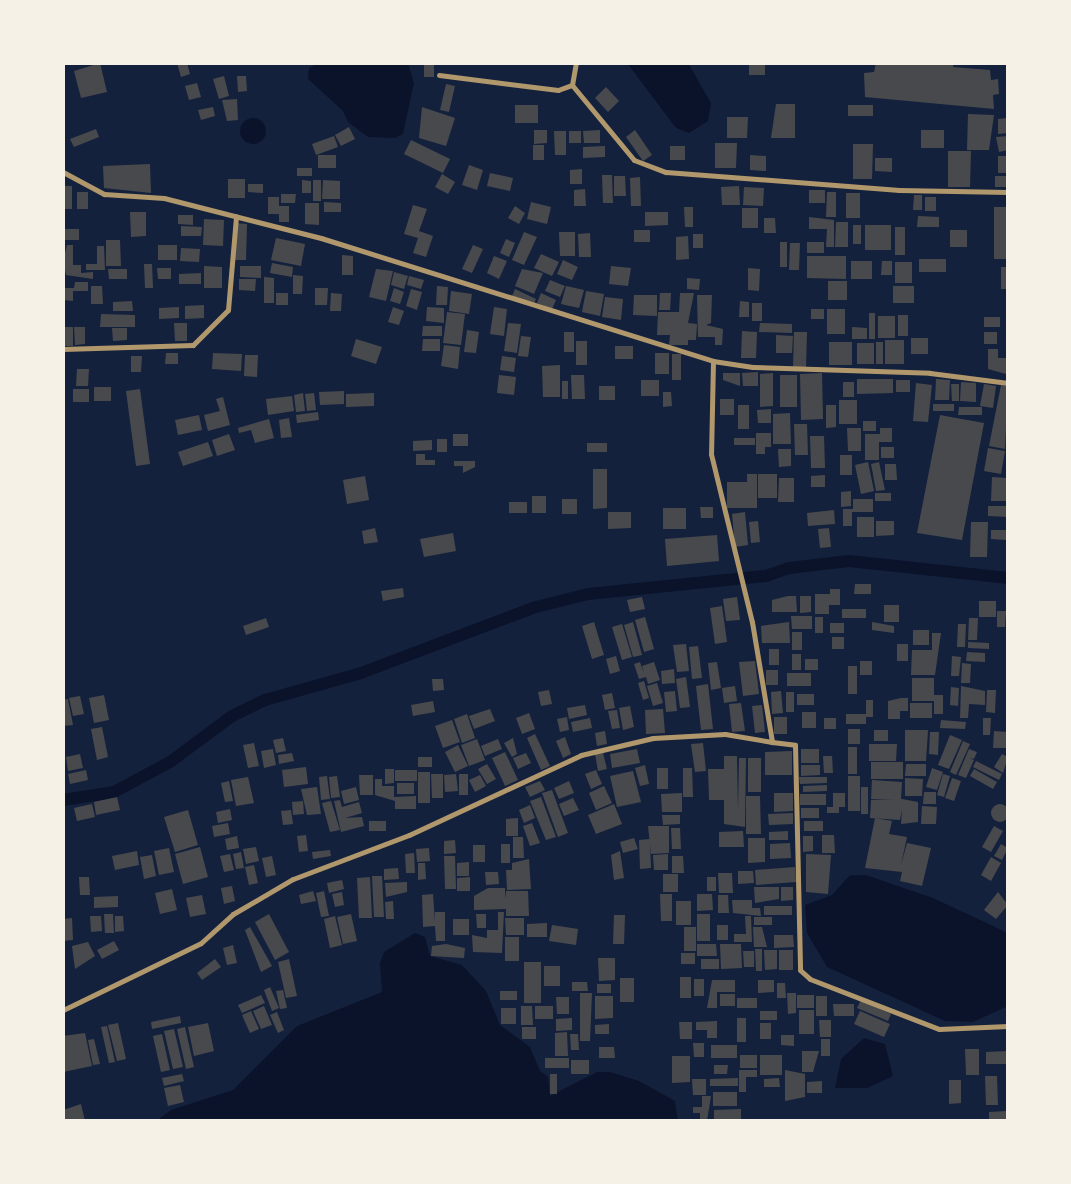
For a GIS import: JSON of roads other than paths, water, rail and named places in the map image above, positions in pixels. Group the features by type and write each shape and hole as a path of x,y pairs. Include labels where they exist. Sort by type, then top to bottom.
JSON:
{"street":[{"path":"576,63 572,85 634,160 666,172 899,190 1008,192"},
{"path":"439,75 558,90 572,85"},
{"path":"63,172 104,194 164,198 321,237 713,361 753,367 930,373 1008,383"},
{"path":"63,349 193,345 228,310 236,216"},
{"path":"713,361 711,454 752,622 772,742"},
{"path":"63,1010 191,948 241,909 293,879 410,835 581,755 653,738 724,734 795,745 800,971 810,979 939,1029 1008,1026"}],"water":[{"path":"319,63 408,63 414,83 403,134 395,138 368,137 348,122 343,111 308,79 309,68"},
{"path":"627,63 688,63 711,103 708,121 689,133 676,128"},
{"path":"253,118 262,122 266,131 262,140 253,144 244,140 240,131 244,122"},
{"path":"850,875 866,875 933,898 1008,933 1008,1006 973,1022 945,1021 827,967 807,933 805,905 832,895"},
{"path":"415,933 425,937 430,956 462,965 486,991 500,1025 530,1047 540,1071 548,1077 550,1096 597,1072 610,1072 639,1081 675,1101 678,1121 156,1121 171,1110 233,1090 297,1026 382,992 380,963 384,952"},
{"path":"864,1038 885,1044 893,1076 867,1088 835,1088 841,1059"}],"waterway":[{"path":"63,800 114,792 170,762 232,716 265,700 361,673 536,607 588,594 766,576 789,568 849,561 1008,578"}]}
